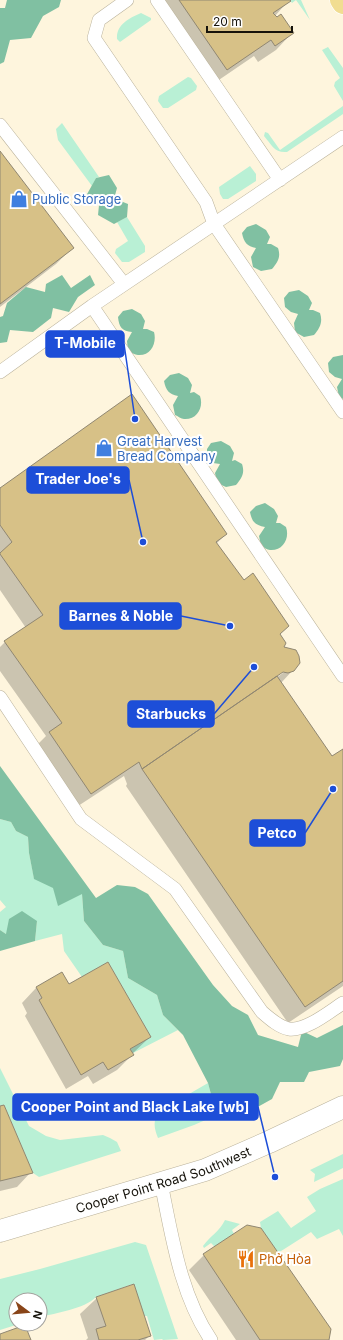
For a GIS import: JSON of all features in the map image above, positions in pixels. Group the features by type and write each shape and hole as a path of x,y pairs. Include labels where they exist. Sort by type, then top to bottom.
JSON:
{"main road":[{"name":"Cooper Point Road Southwest","path":"0,1231 212,1167 343,1107"}],"lane":[{"path":"127,0 99,20 94,38 206,202 214,224 343,412"},
{"path":"157,0 280,180"},
{"path":"0,125 124,284"},
{"path":"0,372 124,284 343,137"},
{"path":"92,306 343,676"},
{"path":"0,697 81,819 175,889 262,1012 274,1023 289,1029 304,1027 343,1003"},
{"path":"161,1183 174,1242 191,1304 202,1328 211,1340"}],"green space":[{"path":"7,0 61,0 59,7 43,16 31,38 10,40 4,62 0,64 0,8 5,8"},
{"path":"296,0 301,0 310,20"},
{"path":"141,13 151,18 151,20 120,42 117,39 117,34 121,26 132,17"},
{"path":"328,47 343,68 343,101 334,86 335,82 340,78 322,50"},
{"path":"188,77 191,78 197,86 196,90 168,108 163,108 158,101 159,96"},
{"path":"343,106 343,114 287,152 276,150 264,136 265,132 268,133 280,150"},
{"path":"62,123 99,177 96,178 92,186 58,140 56,129"},
{"path":"250,166 256,174 256,181 228,199 223,199 220,194 219,187"},
{"path":"109,175 117,188 114,199 128,204 127,217 114,224 98,215 99,205 86,196 96,178"},
{"path":"127,217 145,246 145,252 129,262 122,262 115,253 116,249 128,241 117,222"},
{"path":"256,224 266,230 270,237 267,244 271,244 278,248 278,259 272,269 261,271 253,267 251,257 256,248 246,244 242,233 247,227"},
{"path":"62,275 71,288 90,275 95,285 78,297 69,312 53,308 51,318 33,332 10,330 7,342 0,343 0,317 3,316 7,303 26,287 45,292 46,284"},
{"path":"299,290 308,296 312,303 309,310 320,313 320,325 314,335 304,337 295,332 294,323 298,314 291,312 285,307 284,298 289,292"},
{"path":"132,309 141,314 145,321 143,329 154,332 155,336 152,348 143,355 137,355 128,351 127,341 132,332 123,329 118,320 118,317 123,311"},
{"path":"343,355 343,399 339,397 337,387 342,379 335,377 329,372 328,363 333,357"},
{"path":"179,373 188,378 192,385 190,393 194,392 200,396 201,400 198,412 189,419 183,419 175,415 173,405 178,396 168,392 164,381 170,375"},
{"path":"221,441 230,446 234,453 232,461 235,460 242,464 242,475 236,485 226,487 217,483 215,473 220,464 213,463 207,457 207,449 211,443"},
{"path":"265,503 274,509 278,516 276,523 280,523 286,527 287,531 284,543 275,550 269,550 261,546 259,536 265,527 254,522 250,512 256,506"},
{"path":"0,766 96,898 117,885 135,887 148,894 213,985 232,1006 248,1015 258,1035 298,1047 302,1031 317,1038 343,1025 343,1059 340,1066 309,1072 304,1082 280,1082 272,1099 245,1114 212,1098 208,1083 183,1035 163,1015 157,995 128,978 123,951 103,945 84,921 82,894 58,906 53,888 34,879 29,853 28,837 16,831 11,822 0,819"},
{"path":"0,819 11,822 16,831 28,837 29,853 34,878 82,894 84,921 103,945 123,951 128,978 157,995 163,1015 178,1030 133,1053 130,1049 151,1037 108,962 82,977 64,951 62,934 35,941 37,921 6,934 0,930 0,912 6,907 0,900"},
{"path":"22,911 37,921 35,941 0,951 0,930 6,934 9,919"},
{"path":"0,1068 29,1126 46,1136 60,1140 103,1135 117,1142 121,1151 39,1177 33,1173 4,1105 0,1106"},
{"path":"208,1083 212,1098 233,1108 194,1125 158,1138 155,1119 158,1112"},
{"path":"343,1154 343,1168 314,1182 315,1174 310,1170"},
{"path":"343,1179 343,1236 339,1229 317,1239 311,1232 278,1253 261,1228 260,1222 278,1211 291,1228 316,1211 307,1197 320,1189"},
{"path":"225,1220 240,1224 232,1230 234,1234 215,1247 211,1243 204,1248 203,1246"},
{"path":"135,1242 146,1245 178,1339 154,1340 147,1316 144,1316 133,1284 96,1297 77,1308 48,1315 48,1292 8,1292 8,1327 0,1330 0,1279"}],"building":[{"path":"179,0 290,0 291,1 273,13 277,17 281,14 294,33 275,46 271,40 227,70"},
{"name":"Public Storage","path":"0,151 74,248 0,304"},
{"path":"132,394 227,534 216,542 244,580 253,573 289,626 280,634 286,643 284,647 296,650 300,663 294,671 288,673 283,672 142,769 139,762 91,794 49,732 62,723 4,641 43,615 0,554 12,542 0,525 0,488"},
{"path":"277,676 332,756 343,749 343,981 305,1007 142,769"},
{"path":"108,962 151,1037 130,1049 134,1055 108,1070 103,1062 81,1075 39,1000 42,998 36,987 62,972 69,984"},
{"path":"4,1105 33,1173 0,1181 0,1106"},
{"path":"247,1225 261,1228 331,1329 329,1340 260,1340 203,1254"},
{"path":"134,1284 151,1336 138,1340 99,1340 96,1329 106,1326 96,1297"},
{"path":"8,1331 28,1332 31,1340 0,1340 0,1334"}],"place":[{"name":"Public Storage","path":"19,199"},
{"name":"T-Mobile","path":"135,419"},
{"name":"Great Harvest Bread Company","path":"104,448"},
{"name":"Trader Joe's","path":"143,542"},
{"name":"Barnes & Noble","path":"230,626"},
{"name":"Starbucks","path":"254,667"},
{"name":"Petco","path":"333,789"},
{"name":"Cooper Point and Black Lake [wb]","path":"275,1177"},
{"name":"Phở Hòa","path":"246,1259"}]}
